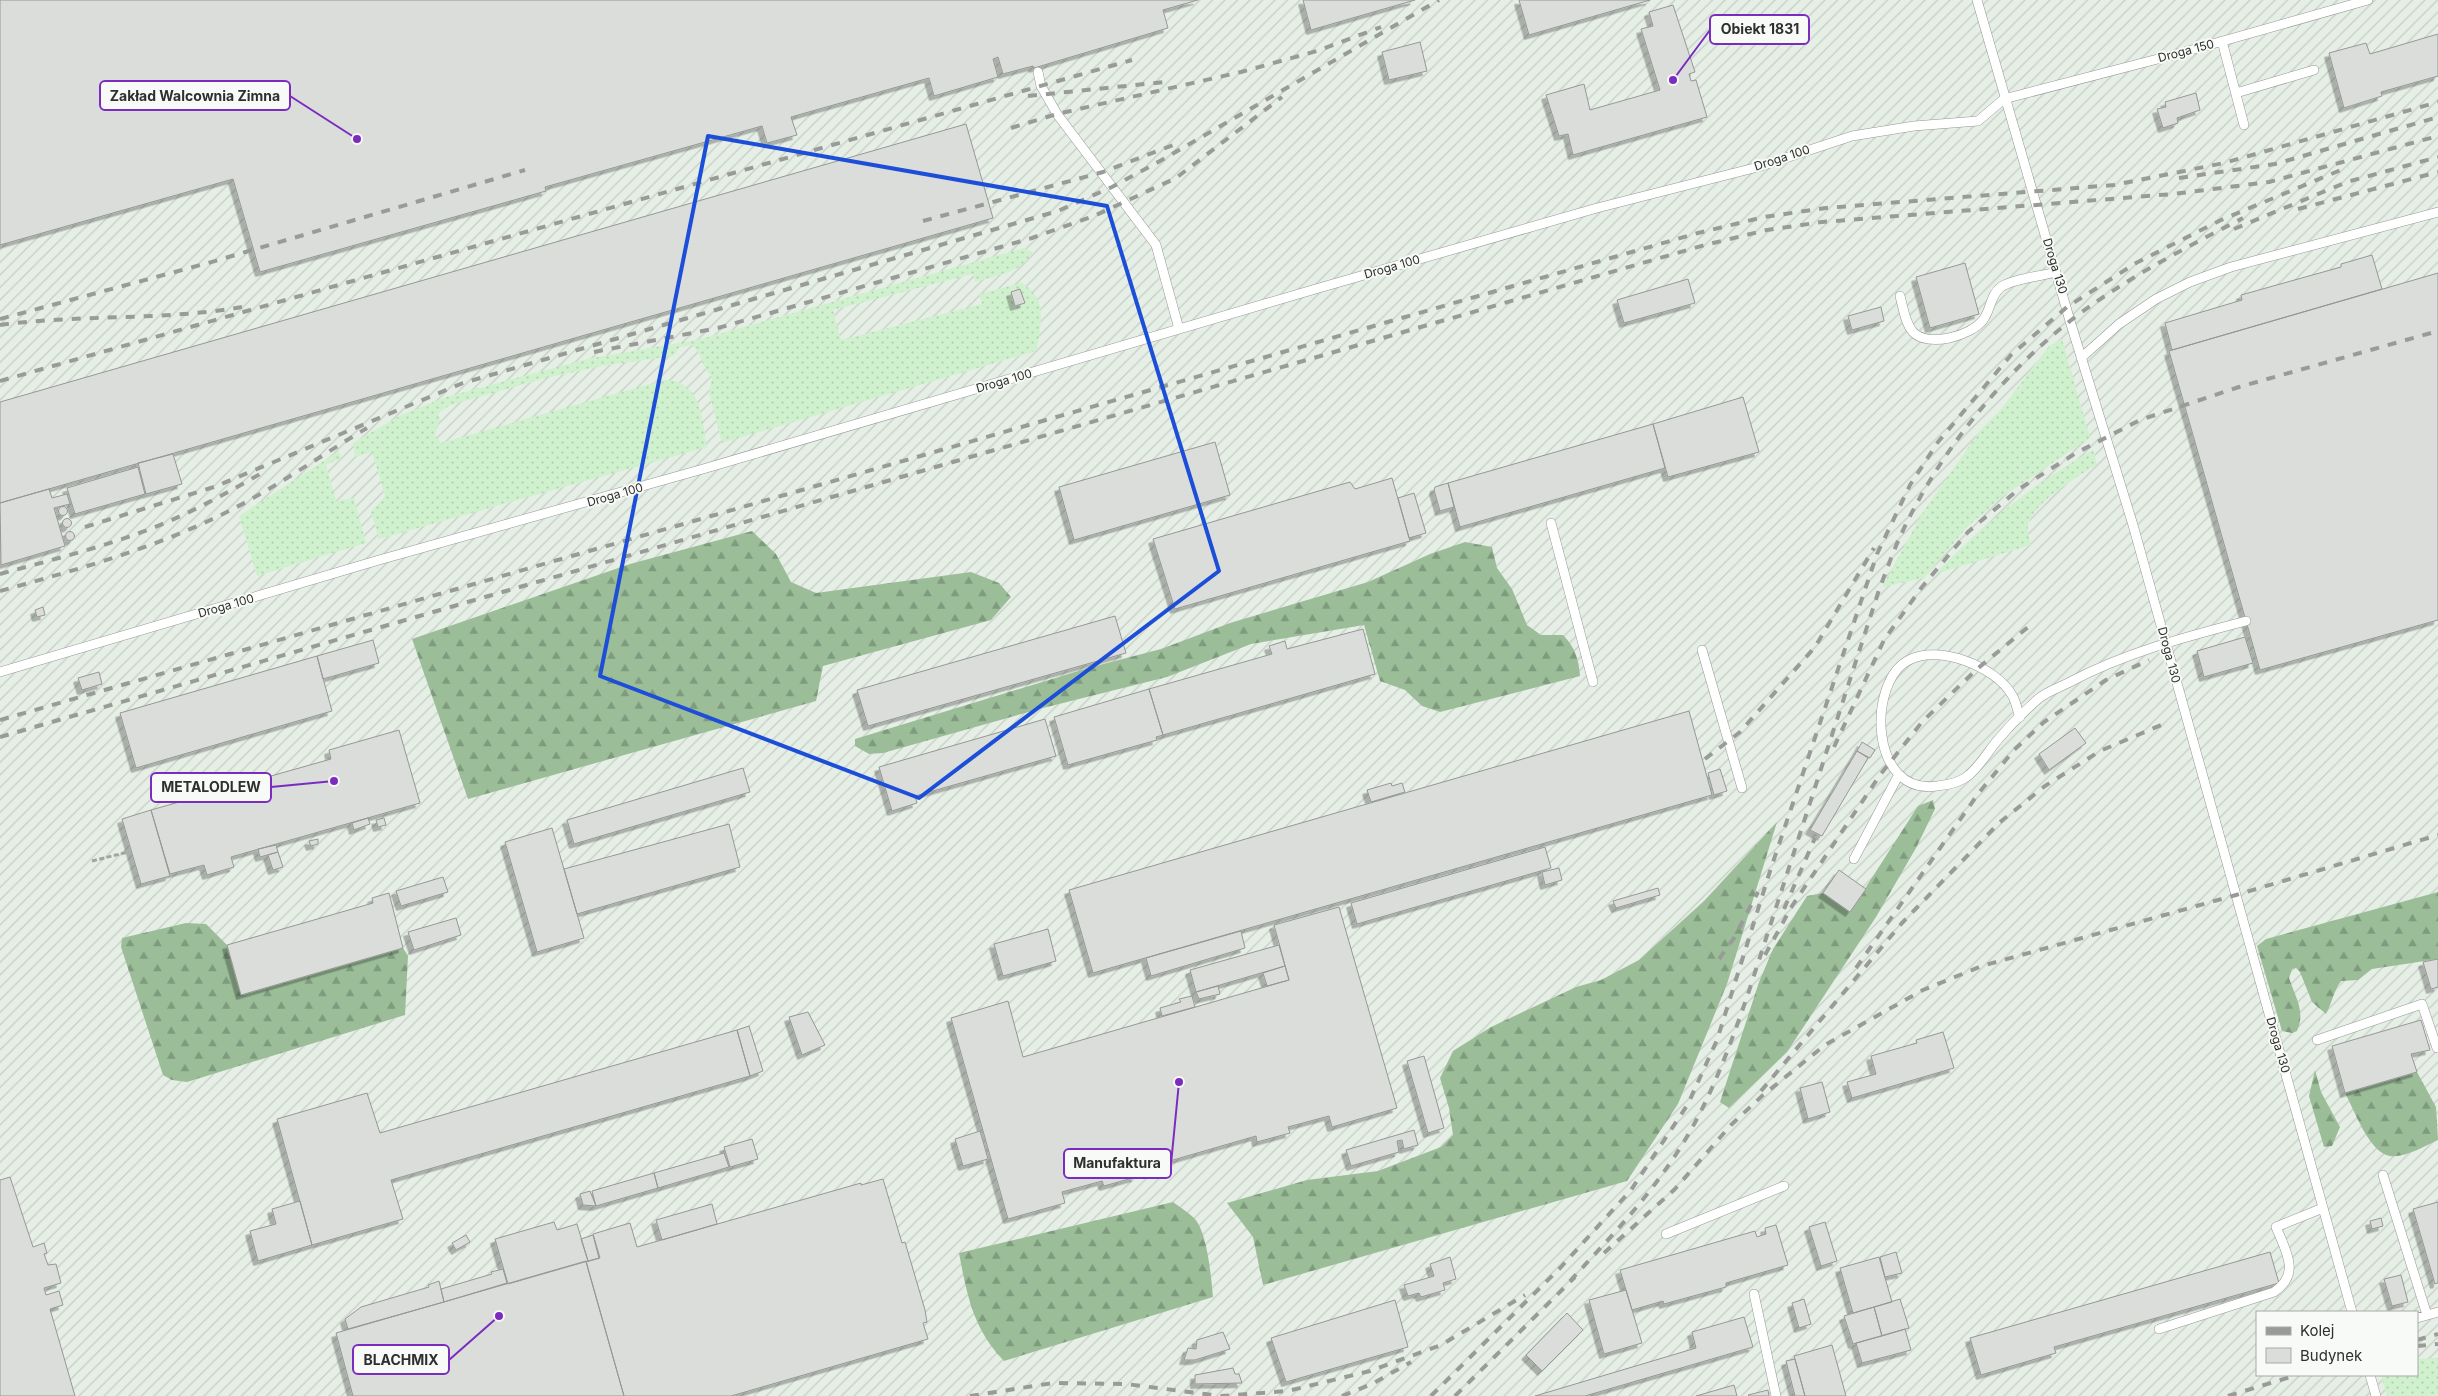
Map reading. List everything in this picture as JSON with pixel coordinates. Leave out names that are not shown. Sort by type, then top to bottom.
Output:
[{"type":"lane","name":"Droga 130","points":[[1977,0],[2004,99],[2133,525],[2352,1311]]},
{"type":"lane","name":"Droga 150","points":[[2004,99],[2368,0]]},
{"type":"lane","points":[[2222,41],[2244,125]]},
{"type":"lane","points":[[2236,93],[2314,70]]},
{"type":"lane","points":[[1038,72],[1041,86],[1057,114],[1156,245],[1179,329]]},
{"type":"lane","name":"Droga 100","points":[[0,672],[379,560],[703,469],[1597,208],[1758,167],[1852,136],[1914,126],[1978,121],[2004,99]]},
{"type":"lane","points":[[2081,358],[2119,324],[2156,299],[2190,282],[2231,267],[2438,212]]},
{"type":"lane","points":[[1900,296],[1908,325],[1913,333],[1920,338],[1939,339],[1972,330],[1982,321],[1990,308],[1993,294],[2002,286],[2056,272]]},
{"type":"lane","points":[[1551,523],[1593,682]]},
{"type":"lane","points":[[2020,717],[2012,696],[1999,680],[1981,666],[1956,658],[1931,655],[1908,660],[1892,676],[1884,698],[1881,721],[1882,740],[1888,760],[1898,776],[1914,785],[1936,787],[1955,783],[1969,775],[2003,733],[2020,717],[2040,697],[2098,667],[2166,642],[2246,621]]},
{"type":"lane","points":[[1702,650],[1742,788]]},
{"type":"lane","points":[[1854,859],[1898,776]]},
{"type":"lane","points":[[2317,1040],[2422,1004],[2437,1048]]},
{"type":"lane","points":[[2383,1175],[2427,1315]]},
{"type":"lane","points":[[1666,1234],[1784,1186]]},
{"type":"lane","points":[[2159,1328],[2274,1292],[2283,1286],[2289,1278],[2289,1262],[2276,1227],[2324,1208]]},
{"type":"lane","points":[[1754,1294],[1776,1396]]},
{"type":"lane","points":[[2418,1318],[2438,1312]]},
{"type":"lane","points":[[2370,1376],[2376,1396]]},
{"type":"path","points":[[92,860],[128,852]]},
{"type":"highlighted area","points":[[708,136],[1107,206],[1219,571],[919,798],[600,676]]},
{"type":"shaded area","points":[[0,0],[2438,0],[2438,1396],[0,1396]]},
{"type":"green space","points":[[1024,248],[1031,251],[1032,254],[1021,266],[1007,273],[975,282],[973,274],[833,310],[841,340],[982,304],[979,294],[1021,283],[1036,296],[1041,312],[1036,351],[722,443],[709,392],[712,377],[692,345],[680,347],[673,356],[602,366],[546,378],[451,405],[438,413],[440,419],[435,434],[441,443],[664,380],[677,382],[693,394],[698,403],[707,447],[379,539],[371,512],[385,496],[372,452],[355,457],[353,443],[401,415],[446,397],[587,359],[701,339]]},
{"type":"green space","points":[[2062,339],[2090,438],[2005,495],[1967,527],[1924,578],[1882,587],[1923,512],[1979,432],[2002,408],[2049,346]]},
{"type":"green space","points":[[2093,450],[2097,464],[2057,491],[2031,517],[2028,533],[2031,545],[1935,574],[1973,537],[2010,506]]},
{"type":"green space","points":[[339,451],[341,458],[326,465],[336,501],[354,498],[366,543],[257,576],[239,516]]},
{"type":"green space","points":[[752,531],[776,554],[791,582],[816,593],[971,572],[999,583],[1011,597],[991,620],[823,666],[816,701],[468,799],[412,639],[630,564]]},
{"type":"green space","points":[[1465,542],[1492,547],[1497,568],[1512,589],[1527,625],[1541,635],[1563,635],[1571,644],[1576,654],[1580,676],[1440,712],[1422,706],[1405,690],[1380,681],[1364,625],[1251,644],[1167,677],[1043,708],[883,753],[869,754],[855,746],[855,739],[1088,668],[1161,649],[1230,623],[1368,582],[1430,554]]},
{"type":"green space","points":[[1933,800],[1935,809],[1916,848],[1876,917],[1787,1052],[1729,1108],[1720,1102],[1759,982],[1773,949],[1807,896],[1823,893],[1850,912],[1918,806]]},
{"type":"green space","points":[[1777,822],[1727,984],[1678,1104],[1627,1181],[1263,1285],[1253,1237],[1227,1203],[1307,1180],[1378,1171],[1441,1147],[1453,1135],[1449,1108],[1440,1078],[1453,1051],[1491,1027],[1576,987],[1601,980],[1639,960],[1704,901]]},
{"type":"green space","points":[[2438,892],[2438,959],[2372,969],[2358,980],[2341,981],[2326,1014],[2312,1002],[2300,972],[2296,968],[2292,969],[2289,978],[2299,1004],[2299,1024],[2297,1031],[2292,1033],[2282,1031],[2257,946],[2266,939]]},
{"type":"green space","points":[[186,923],[206,924],[227,945],[241,995],[403,948],[408,956],[405,1015],[187,1082],[172,1080],[163,1075],[121,947],[122,938]]},
{"type":"green space","points":[[2315,1070],[2321,1092],[2340,1127],[2332,1146],[2324,1147],[2309,1096]]},
{"type":"green space","points":[[2417,1072],[2436,1107],[2438,1140],[2402,1155],[2390,1156],[2382,1153],[2369,1139],[2345,1093]]},
{"type":"green space","points":[[1173,1202],[1195,1219],[1203,1235],[1208,1256],[1213,1297],[1004,1361],[993,1349],[978,1324],[973,1311],[959,1253]]},
{"type":"green space","points":[[2438,1358],[2438,1396],[2387,1396],[2381,1376],[2418,1376],[2418,1359]]},
{"type":"building","points":[[0,0],[1198,0],[1163,10],[1168,28],[1034,68],[1033,66],[1003,74],[998,57],[993,59],[998,77],[934,96],[929,78],[791,117],[797,135],[767,143],[762,126],[545,187],[546,191],[260,272],[233,179],[0,245]]},
{"type":"building","points":[[1303,0],[1415,0],[1311,30]]},
{"type":"building","points":[[1519,0],[1650,0],[1529,35]]},
{"type":"building","points":[[1673,5],[1695,72],[1689,74],[1691,81],[1696,80],[1707,117],[1573,155],[1568,134],[1559,136],[1546,95],[1584,84],[1590,110],[1660,90],[1641,29],[1653,26],[1649,12]]},
{"type":"building","points":[[2438,34],[2438,76],[2381,92],[2382,96],[2344,108],[2329,53],[2366,43],[2370,54]]},
{"type":"building","points":[[1420,42],[1427,71],[1389,80],[1382,52]]},
{"type":"building","points":[[2196,93],[2200,110],[2177,118],[2178,123],[2163,128],[2157,109],[2166,107],[2165,102]]},
{"type":"building","points":[[966,124],[993,218],[0,503],[0,402]]},
{"type":"building","points":[[2372,255],[2382,289],[2172,350],[2165,323],[2242,300],[2241,295],[2341,267],[2341,264]]},
{"type":"building","points":[[1965,263],[1979,314],[1930,328],[1916,277]]},
{"type":"building","points":[[2438,273],[2438,620],[2260,670],[2169,351]]},
{"type":"building","points":[[1688,279],[1695,303],[1624,323],[1617,300]]},
{"type":"building","points":[[1020,289],[1025,303],[1015,306],[1011,292]]},
{"type":"building","points":[[1881,307],[1884,321],[1852,330],[1848,316]]},
{"type":"building","points":[[1743,397],[1759,452],[1668,477],[1653,424]]},
{"type":"building","points":[[1653,424],[1665,468],[1460,527],[1448,483]]},
{"type":"building","points":[[1215,442],[1230,495],[1074,540],[1059,487]]},
{"type":"building","points":[[173,454],[182,484],[146,494],[138,463]]},
{"type":"building","points":[[138,467],[145,494],[75,514],[67,488]]},
{"type":"building","points":[[1392,478],[1410,541],[1175,609],[1153,539],[1350,482],[1355,489]]},
{"type":"building","points":[[1448,483],[1454,507],[1440,511],[1434,490],[1435,487]]},
{"type":"building","points":[[49,489],[52,498],[67,494],[70,504],[54,508],[65,546],[1,565],[0,503]]},
{"type":"building","points":[[1414,493],[1426,533],[1409,538],[1398,498]]},
{"type":"building","points":[[63,507],[67,511],[63,515],[59,511]]},
{"type":"building","points":[[67,519],[71,523],[67,527],[63,523]]},
{"type":"building","points":[[70,531],[75,536],[70,541],[65,536]]},
{"type":"building","points":[[43,607],[45,615],[37,617],[35,610]]},
{"type":"building","points":[[1115,616],[1126,653],[868,726],[857,690]]},
{"type":"building","points":[[1363,629],[1375,674],[1163,735],[1149,689],[1272,654],[1269,646],[1285,641],[1287,649]]},
{"type":"building","points":[[2245,637],[2253,663],[2204,677],[2197,651]]},
{"type":"building","points":[[373,640],[379,663],[323,679],[317,656]]},
{"type":"building","points":[[317,656],[332,711],[136,768],[120,713]]},
{"type":"building","points":[[99,672],[102,684],[82,690],[78,678]]},
{"type":"building","points":[[1149,689],[1163,735],[1156,737],[1157,740],[1068,765],[1054,717]]},
{"type":"building","points":[[1689,711],[1712,795],[1093,973],[1069,890]]},
{"type":"building","points":[[1045,719],[1056,756],[915,796],[917,803],[892,811],[879,767]]},
{"type":"building","points":[[2075,728],[2086,743],[2049,770],[2039,754]]},
{"type":"building","points":[[399,730],[420,803],[231,857],[234,867],[207,875],[204,865],[170,874],[151,810],[331,759],[329,750]]},
{"type":"building","points":[[1862,742],[1875,750],[1870,758],[1857,751]]},
{"type":"building","points":[[1857,751],[1868,758],[1822,836],[1810,830]]},
{"type":"building","points":[[743,768],[750,792],[574,844],[567,820]]},
{"type":"building","points":[[1720,769],[1727,791],[1714,795],[1708,773]]},
{"type":"building","points":[[1391,783],[1392,786],[1402,783],[1405,792],[1371,802],[1367,790]]},
{"type":"building","points":[[151,810],[170,876],[141,884],[122,819]]},
{"type":"building","points":[[368,818],[370,824],[354,830],[352,823]]},
{"type":"building","points":[[384,818],[386,825],[378,827],[376,820]]},
{"type":"building","points":[[729,824],[740,867],[577,914],[564,869]]},
{"type":"building","points":[[552,828],[584,938],[537,952],[505,842]]},
{"type":"building","points":[[318,839],[318,844],[311,846],[309,841]]},
{"type":"building","points":[[276,845],[278,852],[260,857],[258,849]]},
{"type":"building","points":[[1545,847],[1551,868],[1357,924],[1351,903]]},
{"type":"building","points":[[278,852],[283,867],[273,870],[268,855]]},
{"type":"building","points":[[1559,868],[1562,880],[1545,885],[1542,872]]},
{"type":"building","points":[[1839,870],[1866,889],[1850,912],[1823,893]]},
{"type":"building","points":[[443,877],[448,892],[401,906],[396,891]]},
{"type":"building","points":[[1658,888],[1660,895],[1616,908],[1613,901]]},
{"type":"building","points":[[389,893],[403,948],[241,995],[227,945],[373,903],[372,898]]},
{"type":"building","points":[[1339,907],[1397,1108],[1332,1127],[1329,1116],[1288,1127],[1290,1133],[1257,1142],[1256,1136],[1135,1171],[1136,1177],[1104,1186],[1102,1181],[1062,1192],[1065,1203],[1008,1219],[951,1018],[1008,1001],[1023,1057],[1289,980],[1274,925]]},
{"type":"building","points":[[456,918],[461,935],[414,950],[408,932]]},
{"type":"building","points":[[1048,929],[1056,961],[1003,976],[994,944]]},
{"type":"building","points":[[1241,931],[1245,948],[1151,976],[1146,958]]},
{"type":"building","points":[[1279,945],[1285,966],[1196,992],[1190,970]]},
{"type":"building","points":[[2438,959],[2438,987],[2431,989],[2423,962]]},
{"type":"building","points":[[1285,966],[1289,980],[1267,986],[1263,973]]},
{"type":"building","points":[[1218,986],[1220,994],[1199,999],[1196,992]]},
{"type":"building","points":[[1192,996],[1195,1007],[1162,1016],[1160,1008],[1181,1002],[1179,999]]},
{"type":"building","points":[[808,1012],[825,1045],[802,1055],[789,1017]]},
{"type":"building","points":[[2421,1020],[2430,1050],[2411,1054],[2417,1072],[2345,1093],[2332,1046]]},
{"type":"building","points":[[749,1026],[763,1071],[750,1076],[737,1030]]},
{"type":"building","points":[[737,1030],[750,1076],[391,1180],[403,1219],[312,1245],[277,1119],[367,1093],[380,1133]]},
{"type":"building","points":[[1943,1032],[1954,1068],[1852,1098],[1847,1082],[1876,1074],[1871,1056],[1917,1043],[1916,1040]]},
{"type":"building","points":[[1424,1056],[1444,1128],[1428,1133],[1407,1061]]},
{"type":"building","points":[[1822,1082],[1830,1112],[1808,1119],[1800,1088]]},
{"type":"building","points":[[1414,1130],[1418,1145],[1404,1149],[1402,1140],[1397,1141],[1399,1152],[1351,1166],[1346,1150]]},
{"type":"building","points":[[980,1131],[988,1159],[963,1166],[955,1139]]},
{"type":"building","points":[[752,1139],[758,1159],[730,1167],[724,1147]]},
{"type":"building","points":[[724,1153],[729,1167],[658,1188],[654,1173]]},
{"type":"building","points":[[654,1173],[658,1188],[596,1206],[592,1191]]},
{"type":"building","points":[[10,1177],[33,1247],[44,1243],[47,1253],[44,1254],[48,1265],[56,1264],[61,1283],[44,1288],[46,1295],[59,1291],[63,1305],[50,1309],[75,1396],[0,1396],[0,1180]]},
{"type":"building","points":[[883,1179],[902,1243],[905,1242],[925,1310],[927,1322],[923,1323],[928,1339],[731,1396],[624,1396],[586,1262],[600,1258],[593,1234],[630,1223],[637,1247],[861,1183],[861,1185]]},
{"type":"building","points":[[590,1191],[596,1206],[583,1205],[580,1194]]},
{"type":"building","points":[[300,1201],[312,1245],[258,1261],[250,1231],[276,1224],[272,1209]]},
{"type":"building","points":[[2438,1202],[2438,1283],[2435,1284],[2413,1209]]},
{"type":"building","points":[[712,1204],[717,1224],[662,1240],[656,1220]]},
{"type":"building","points":[[2381,1218],[2383,1226],[2372,1229],[2370,1221]]},
{"type":"building","points":[[554,1222],[557,1230],[577,1224],[588,1261],[508,1284],[495,1239]]},
{"type":"building","points":[[1825,1222],[1837,1261],[1821,1266],[1809,1227]]},
{"type":"building","points":[[1776,1225],[1788,1265],[1726,1283],[1726,1287],[1664,1304],[1663,1301],[1632,1310],[1620,1270],[1755,1231],[1757,1237],[1766,1234],[1765,1228]]},
{"type":"building","points":[[466,1235],[470,1242],[456,1250],[452,1243]]},
{"type":"building","points":[[593,1235],[599,1258],[588,1261],[581,1239]]},
{"type":"building","points":[[1896,1252],[1902,1273],[1885,1277],[1880,1257]]},
{"type":"building","points":[[2270,1252],[2279,1283],[2054,1347],[2056,1353],[1981,1375],[1970,1338]]},
{"type":"building","points":[[1450,1257],[1456,1279],[1443,1283],[1445,1290],[1421,1297],[1419,1293],[1408,1296],[1404,1285],[1434,1276],[1430,1264]]},
{"type":"building","points":[[1879,1257],[1892,1302],[1853,1313],[1840,1268]]},
{"type":"building","points":[[586,1261],[624,1396],[353,1396],[336,1333]]},
{"type":"building","points":[[503,1269],[507,1283],[444,1302],[441,1289]]},
{"type":"building","points":[[2401,1275],[2408,1302],[2392,1306],[2384,1279]]},
{"type":"building","points":[[439,1281],[444,1302],[348,1329],[345,1319],[361,1307],[429,1287],[428,1285]]},
{"type":"building","points":[[1626,1290],[1642,1343],[1604,1354],[1589,1300]]},
{"type":"building","points":[[1804,1299],[1811,1324],[1799,1328],[1792,1303]]},
{"type":"building","points":[[1900,1299],[1909,1328],[1882,1336],[1874,1307]]},
{"type":"building","points":[[1395,1300],[1408,1347],[1286,1382],[1271,1338]]},
{"type":"building","points":[[1874,1307],[1882,1336],[1853,1344],[1844,1316]]},
{"type":"building","points":[[1567,1313],[1583,1330],[1542,1371],[1526,1355]]},
{"type":"building","points":[[1744,1317],[1753,1347],[1585,1396],[1535,1396],[1696,1348],[1692,1332]]},
{"type":"building","points":[[1905,1329],[1911,1350],[1862,1363],[1856,1343]]},
{"type":"building","points":[[1223,1332],[1230,1349],[1195,1360],[1184,1360],[1188,1348],[1196,1349],[1197,1340]]},
{"type":"building","points":[[1832,1345],[1846,1396],[1805,1396],[1794,1356]]},
{"type":"building","points":[[1795,1359],[1805,1396],[1795,1396],[1786,1361]]},
{"type":"building","points":[[1233,1368],[1235,1374],[1239,1374],[1242,1383],[1195,1384],[1195,1375]]},
{"type":"building","points":[[1734,1385],[1737,1396],[1696,1396]]},
{"type":"building","points":[[1768,1390],[1769,1396],[1748,1395]]},
{"type":"railway","points":[[85,527],[214,487],[463,383],[1058,211],[1112,187],[1160,161],[1439,0]]},
{"type":"railway","points":[[1011,128],[1057,114],[1241,72],[1317,51],[1381,27]]},
{"type":"railway","points":[[0,381],[1132,60]]},
{"type":"railway","points":[[1028,96],[1165,82]]},
{"type":"railway","points":[[594,352],[718,328],[1032,238],[1094,216],[1176,178],[1282,97]]},
{"type":"railway","points":[[0,720],[1698,233],[1764,217],[1826,208],[2114,185],[2224,163],[2438,102]]},
{"type":"railway","points":[[2179,178],[2275,164],[2438,117]]},
{"type":"railway","points":[[0,737],[1705,245],[1767,230],[1822,222],[2173,194],[2269,182],[2438,136]]},
{"type":"railway","points":[[923,221],[1103,172],[1181,142]]},
{"type":"railway","points":[[2234,229],[2347,182],[2438,157]]},
{"type":"railway","points":[[1431,1396],[1561,1267],[1631,1190],[1688,1104],[1717,1040],[1771,868],[1877,554],[1910,485],[1938,442],[2011,355],[2067,307],[2136,263],[2221,220],[2348,167]]},
{"type":"railway","points":[[0,319],[208,263],[525,170]]},
{"type":"railway","points":[[2298,209],[2438,172]]},
{"type":"railway","points":[[1570,1281],[1622,1224],[1659,1179],[1695,1123],[1715,1081],[1748,994],[1879,590],[1900,537],[1932,477],[1951,448],[1995,392],[2019,366],[2070,321],[2132,279],[2176,253],[2243,218]]},
{"type":"railway","points":[[0,325],[182,314],[242,307]]},
{"type":"railway","points":[[1834,747],[1884,640],[1922,587],[1968,532],[2019,489],[2076,453],[2140,420],[2239,387],[2438,331]]},
{"type":"railway","points":[[0,591],[113,558],[169,538],[223,514],[260,494],[367,428]]},
{"type":"railway","points":[[0,574],[83,551],[145,531],[204,505],[267,470]]},
{"type":"railway","points":[[1705,759],[1740,732],[1815,647],[1874,548]]},
{"type":"railway","points":[[1765,955],[1792,906],[1880,775],[1922,722],[1977,669],[2033,623]]},
{"type":"railway","points":[[1856,968],[1978,794],[2014,750],[2044,722],[2106,680],[2149,660]]},
{"type":"railway","points":[[1761,1091],[1902,923],[1999,823],[2045,786],[2100,751],[2166,723]]},
{"type":"railway","points":[[1604,1253],[1675,1189],[1731,1125],[1762,1096],[1825,1045],[1923,990],[1982,966],[2236,895],[2438,835]]},
{"type":"railway","points":[[1784,909],[1815,838]]},
{"type":"railway","points":[[1719,959],[1734,938],[1758,892]]},
{"type":"railway","points":[[1455,1396],[1575,1277]]},
{"type":"railway","points":[[970,1396],[1053,1383],[1126,1384],[1221,1396],[1288,1391],[1370,1371],[1441,1345],[1525,1295]]},
{"type":"railway","points":[[2418,1340],[2438,1334]]},
{"type":"railway","points":[[2418,1346],[2438,1344]]},
{"type":"railway","points":[[1342,1396],[1372,1384],[1411,1362]]},
{"type":"railway","points":[[2228,1396],[2294,1376]]},
{"type":"place","name":"Obiekt 1831","points":[[1673,80]]},
{"type":"place","name":"Zakład Walcownia Zimna","points":[[357,139]]},
{"type":"place","name":"METALODLEW","points":[[334,781]]},
{"type":"place","name":"Manufaktura","points":[[1179,1082]]},
{"type":"place","name":"BLACHMIX","points":[[499,1316]]}]
